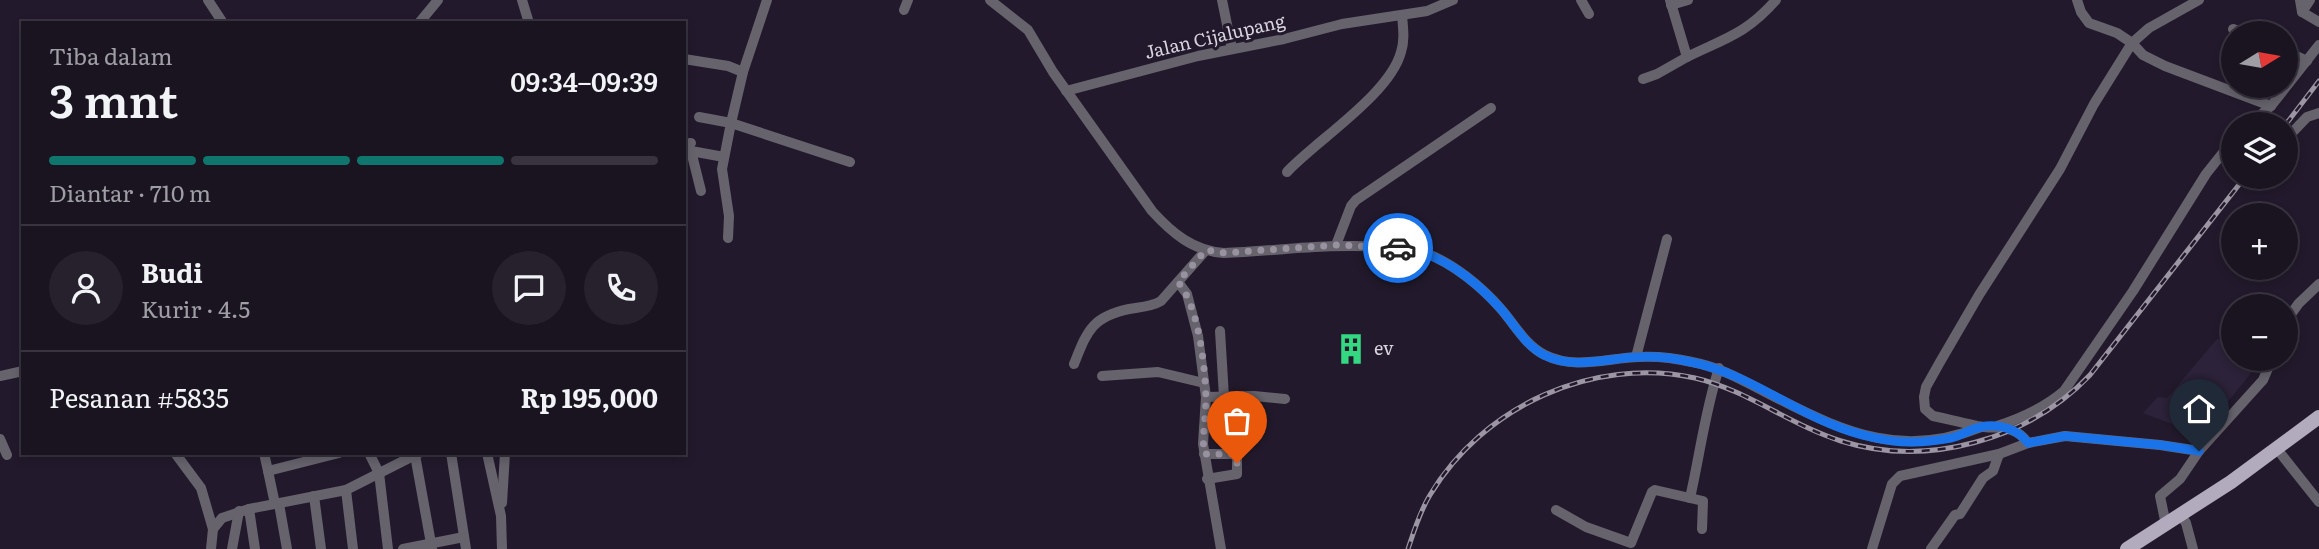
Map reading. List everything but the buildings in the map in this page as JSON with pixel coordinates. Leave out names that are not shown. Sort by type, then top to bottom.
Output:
[{"type":"main road","points":[[2127,549],[2277,449],[2319,417]]},
{"type":"street","points":[[208,0],[222,21]]},
{"type":"street","points":[[421,21],[438,0]]},
{"type":"street","points":[[522,0],[528,21]]},
{"type":"street","points":[[728,237],[729,206],[722,169],[743,72],[767,0]]},
{"type":"street","points":[[990,0],[1028,30],[1066,91],[1152,211],[1178,237],[1206,250],[1237,253],[1336,245],[1405,248],[1434,257],[1452,267],[1486,294],[1527,342],[1544,355],[1572,363],[1636,357],[1694,356],[1830,424],[1857,433],[1912,443],[1952,438],[1981,427]]},
{"type":"street","points":[[1222,0],[1232,49]]},
{"type":"street","name":"Jalan Cijalupang","points":[[1066,91],[1342,24],[1427,11],[1453,0]]},
{"type":"street","points":[[1581,0],[1589,14]]},
{"type":"street","points":[[1687,57],[1670,2],[1688,0]]},
{"type":"street","points":[[1643,79],[1749,27],[1776,0]]},
{"type":"street","points":[[2077,0],[2089,23],[2116,33],[2132,43],[2143,55],[2271,106]]},
{"type":"street","points":[[2028,443],[2022,434],[2012,430],[1981,427],[1927,412],[1924,405],[1926,387],[1958,328],[2060,169],[2094,104],[2132,43],[2149,28],[2199,0]]},
{"type":"street","points":[[2300,0],[2302,12]]},
{"type":"street","points":[[2302,12],[2310,0]]},
{"type":"street","points":[[2302,12],[2319,22]]},
{"type":"street","points":[[1287,172],[1337,129],[1385,81],[1399,61],[1402,51],[1402,15]]},
{"type":"street","points":[[2264,112],[2319,45]]},
{"type":"street","points":[[2298,57],[2307,61]]},
{"type":"street","points":[[686,59],[728,66],[743,72]]},
{"type":"street","points":[[1336,245],[1351,206],[1356,200],[1490,108]]},
{"type":"street","points":[[2298,126],[2307,117],[2319,113]]},
{"type":"street","points":[[699,117],[732,123],[850,162]]},
{"type":"street","points":[[701,191],[691,151],[724,157]]},
{"type":"street","points":[[1996,427],[2049,404],[2064,391],[2133,291],[2206,174],[2221,156]]},
{"type":"street","points":[[1636,357],[1667,239]]},
{"type":"street","points":[[1074,364],[1087,333],[1095,323],[1117,312],[1157,304],[1206,250]]},
{"type":"street","points":[[1178,282],[1187,294],[1198,336],[1206,397],[1204,454],[1220,549]]},
{"type":"street","points":[[2298,304],[2319,284]]},
{"type":"street","points":[[1220,331],[1224,397]]},
{"type":"street","points":[[1690,498],[1707,404],[1718,368]]},
{"type":"street","points":[[0,376],[21,371]]},
{"type":"street","points":[[2166,525],[2160,496],[2180,479],[2199,451],[2263,380],[2267,371]]},
{"type":"street","points":[[1102,376],[1158,372],[1204,383]]},
{"type":"street","points":[[1206,397],[1254,396],[1285,399]]},
{"type":"street","points":[[1872,549],[1892,484],[1908,472],[1999,454],[2028,443],[2065,436],[2199,451]]},
{"type":"street","points":[[0,439],[7,454]]},
{"type":"street","points":[[2277,449],[2319,502]]},
{"type":"street","points":[[1204,454],[1237,456],[1237,474],[1207,478]]},
{"type":"street","points":[[1931,549],[1955,515],[1960,514],[1983,478],[1993,471],[1999,454]]},
{"type":"street","points":[[176,455],[205,497],[213,528],[211,549]]},
{"type":"street","points":[[264,455],[287,549]]},
{"type":"street","points":[[268,471],[331,455]]},
{"type":"street","points":[[370,455],[379,474],[388,549]]},
{"type":"street","points":[[213,528],[222,517],[244,510],[346,490],[415,455]]},
{"type":"street","points":[[417,455],[431,546]]},
{"type":"street","points":[[451,455],[466,549]]},
{"type":"street","points":[[487,455],[501,516]]},
{"type":"street","points":[[502,549],[505,455]]},
{"type":"street","points":[[346,490],[353,549]]},
{"type":"street","points":[[1556,510],[1586,527],[1630,543],[1653,491],[1704,502],[1702,529]]},
{"type":"street","points":[[314,496],[321,549]]},
{"type":"street","points":[[232,549],[244,510]]},
{"type":"street","points":[[244,510],[255,549]]},
{"type":"street","points":[[2181,515],[2193,549]]},
{"type":"street","points":[[403,549],[431,546],[464,537]]},
{"type":"shaded area","points":[[2217,339],[2221,340],[2221,371],[2252,371],[2227,403],[2206,437],[2143,413],[2158,397],[2167,398]]},
{"type":"railway","points":[[2295,112],[2319,81]]},
{"type":"railway","points":[[1408,549],[1430,495],[1452,464],[1479,436],[1510,413],[1544,395],[1580,382],[1618,374],[1657,373],[1714,383],[1822,434],[1874,449],[1941,449],[2007,432],[2037,417],[2065,398],[2090,375],[2236,189]]},
{"type":"way so far","points":[[1237,463],[1235,454],[1204,454],[1206,397],[1203,366],[1187,294],[1178,282],[1206,250],[1224,253],[1336,245],[1398,248]]},
{"type":"place","name":"ev","points":[[1351,349]]},
{"type":"route","points":[[1398,248],[1426,253],[1452,267],[1486,294],[1527,342],[1544,355],[1564,361],[1582,363],[1654,357],[1718,368],[1830,424],[1857,433],[1912,443],[1952,438],[1981,427],[1996,427],[2022,434],[2028,443],[2065,436],[2199,451]]}]
